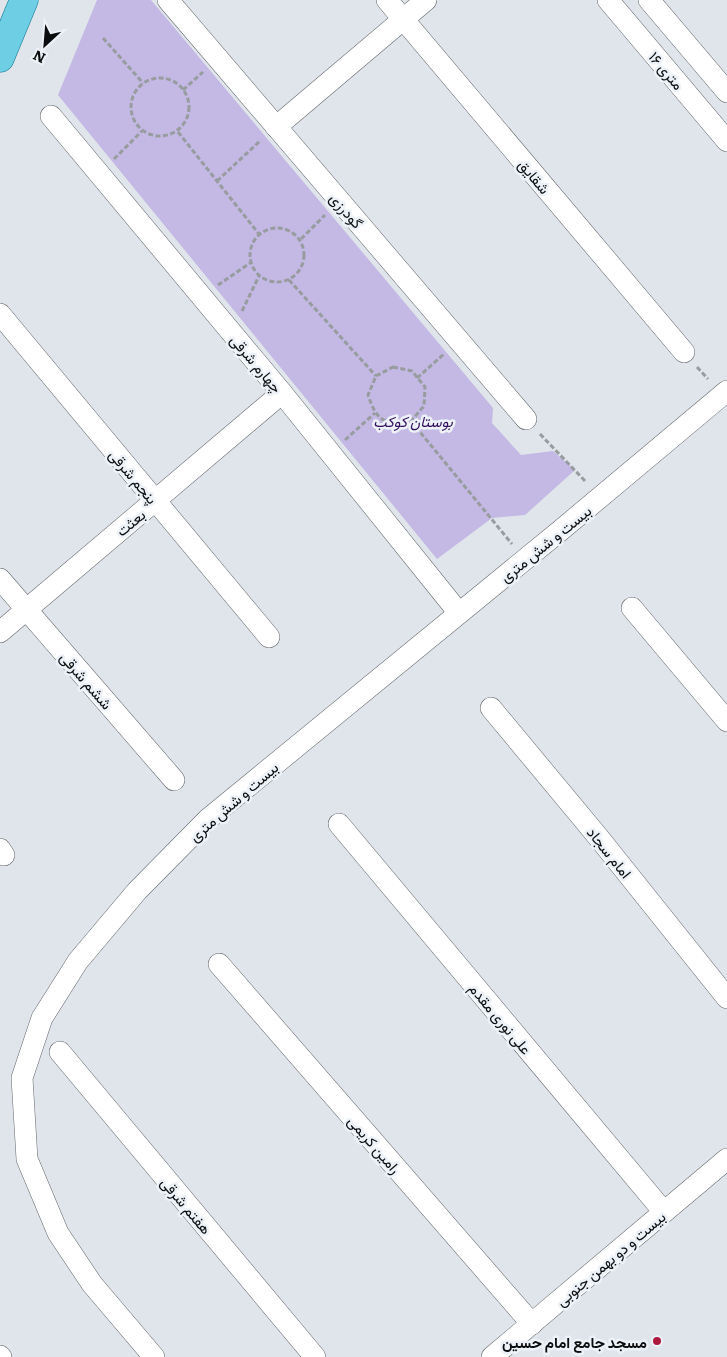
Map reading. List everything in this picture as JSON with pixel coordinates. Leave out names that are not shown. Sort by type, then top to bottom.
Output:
[{"type":"main road","points":[[0,58],[24,0]]},
{"type":"street","name":"گودرزی","points":[[168,0],[526,419]]},
{"type":"street","name":"شقایق","points":[[386,0],[684,352]]},
{"type":"street","points":[[276,127],[426,0]]},
{"type":"street","name":"۱۶ متری","points":[[608,0],[727,141]]},
{"type":"street","name":"۱۶ متری","points":[[648,0],[727,92]]},
{"type":"street","name":"چهارم شرقی","points":[[51,116],[232,332],[459,613]]},
{"type":"street","name":"پنجم شرقی","points":[[0,314],[269,637]]},
{"type":"street","name":"بعثت","points":[[0,632],[282,393]]},
{"type":"street","name":"بیست و شش متری","points":[[154,1357],[92,1284],[58,1233],[27,1159],[22,1078],[42,1018],[78,961],[137,891],[208,819],[525,560],[724,393]]},
{"type":"street","name":"ششم شرقی","points":[[0,579],[174,780]]},
{"type":"street","points":[[632,608],[727,721]]},
{"type":"street","name":"امام سجاد","points":[[491,708],[599,838],[727,998]]},
{"type":"street","name":"علی نوری مقدم","points":[[339,824],[664,1212]]},
{"type":"street","name":"رامین کریمی","points":[[219,964],[532,1324]]},
{"type":"street","name":"هفتم شرقی","points":[[60,1052],[315,1357]]},
{"type":"street","name":"بیست و دو بهمن جنوبی","points":[[492,1357],[727,1159]]},
{"type":"path","points":[[103,38],[143,83]]},
{"type":"path","points":[[161,77],[178,83],[189,98],[189,117],[178,132],[160,138],[142,131],[131,116],[132,97],[143,83],[161,77]]},
{"type":"path","points":[[217,181],[276,127]]},
{"type":"path","points":[[99,174],[142,131]]},
{"type":"path","points":[[178,132],[258,234]]},
{"type":"path","points":[[301,239],[340,201]]},
{"type":"path","points":[[273,227],[288,229],[301,239],[306,254],[301,270],[289,280],[273,282],[259,276],[250,263],[250,247],[258,234],[273,227]]},
{"type":"path","points":[[202,296],[250,263]]},
{"type":"path","points":[[232,332],[259,276]]},
{"type":"path","points":[[289,280],[376,376]]},
{"type":"path","points":[[417,378],[459,340]]},
{"type":"path","points":[[684,352],[724,393]]},
{"type":"path","points":[[393,367],[412,371],[425,387],[424,406],[411,422],[391,424],[375,414],[368,395],[376,376],[393,367]]},
{"type":"path","points":[[331,453],[375,414]]},
{"type":"path","points":[[526,419],[600,498]]},
{"type":"path","points":[[411,422],[525,560]]},
{"type":"green space","name":"بوستان کوکب","points":[[97,0],[151,0],[493,408],[492,423],[521,455],[553,451],[575,470],[525,515],[492,518],[437,559],[58,95]]},
{"type":"place","name":"مسجد جامع امام حسین","points":[[657,1341]]}]
